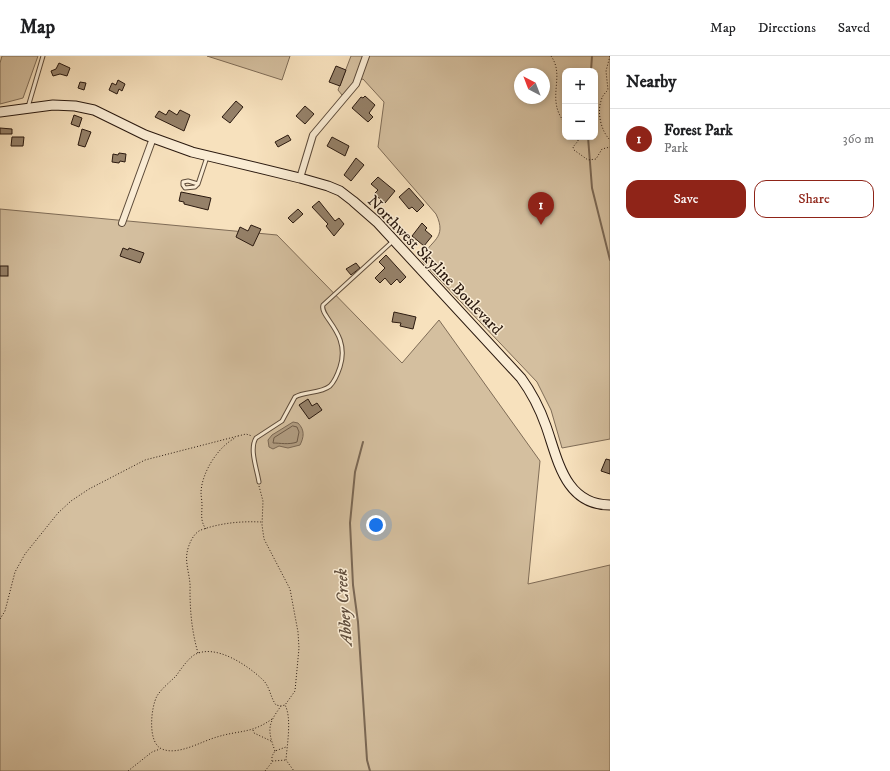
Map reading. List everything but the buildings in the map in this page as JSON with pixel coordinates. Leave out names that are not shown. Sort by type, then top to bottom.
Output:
[{"type":"main road","name":"Northwest Skyline Boulevard","points":[[0,112],[53,104],[85,108],[116,119],[153,138],[207,157],[300,178],[340,191],[365,210],[394,239],[521,378],[539,407],[557,460],[569,485],[590,502],[610,505]]},
{"type":"street","points":[[300,178],[313,135],[356,84],[366,56]]},
{"type":"street","points":[[122,223],[153,138]]},
{"type":"lane","points":[[28,107],[43,56]]},
{"type":"lane","points":[[198,184],[207,157]]},
{"type":"lane","points":[[259,482],[254,455],[254,442],[256,438],[282,421],[295,397],[299,394],[317,391],[329,386],[334,380],[342,359],[342,342],[336,329],[323,312],[322,305],[394,239]]},
{"type":"path","points":[[551,56],[557,71],[555,101],[562,119]]},
{"type":"path","points":[[610,56],[606,71],[608,90],[600,104],[602,128],[610,140]]},
{"type":"path","points":[[578,140],[573,147],[574,150],[588,160],[596,159],[604,148],[610,147]]},
{"type":"path","points":[[0,619],[5,610],[16,572],[25,554],[58,513],[71,501],[89,489],[146,460],[246,434],[256,438]]},
{"type":"path","points":[[206,530],[202,525],[201,517],[201,492],[205,478],[216,454],[231,440],[238,436]]},
{"type":"path","points":[[160,749],[154,741],[151,722],[157,696],[194,655],[214,653],[228,656],[240,662],[263,679],[268,685],[271,699],[276,705],[285,705],[295,691],[299,648],[298,632],[290,589],[264,539],[262,522],[263,502],[259,482]]},
{"type":"path","points":[[199,654],[192,621],[190,602],[191,589],[186,554],[193,538],[200,530],[206,530],[238,521],[262,522]]},
{"type":"path","points":[[285,705],[288,715],[289,735],[286,760],[294,771]]},
{"type":"path","points":[[275,751],[271,740],[269,724],[281,706]]},
{"type":"path","points":[[128,771],[152,752],[160,749],[170,751],[180,749],[218,736],[253,730],[272,719]]},
{"type":"path","points":[[253,730],[259,737],[271,740]]},
{"type":"path","points":[[265,771],[273,761],[272,756],[275,751],[287,746]]},
{"type":"path","points":[[273,761],[286,760]]},
{"type":"shaded area","points":[[2,56],[38,56],[23,98],[0,104],[0,63]]},
{"type":"shaded area","points":[[207,56],[290,56],[282,80]]},
{"type":"shaded area","points":[[351,56],[610,56],[610,439],[562,448],[551,410],[537,382],[421,259],[439,234],[439,222],[436,214],[378,147],[384,102],[363,79],[355,81],[342,95],[338,90]]},
{"type":"shaded area","points":[[0,209],[277,235],[402,363],[439,320],[540,461],[528,584],[610,565],[610,771],[0,771]]},
{"type":"water","points":[[293,422],[298,423],[303,431],[300,445],[288,448],[279,446],[273,449],[269,447],[268,440],[272,435]]},
{"type":"waterway","points":[[591,68],[592,56]]},
{"type":"waterway","points":[[588,140],[592,188],[610,260]]},
{"type":"waterway","name":"Abbey Creek","points":[[363,442],[355,472],[350,523],[353,585],[358,622],[367,760],[370,771]]},
{"type":"place","name":"Forest Park","points":[[541,225]]}]
